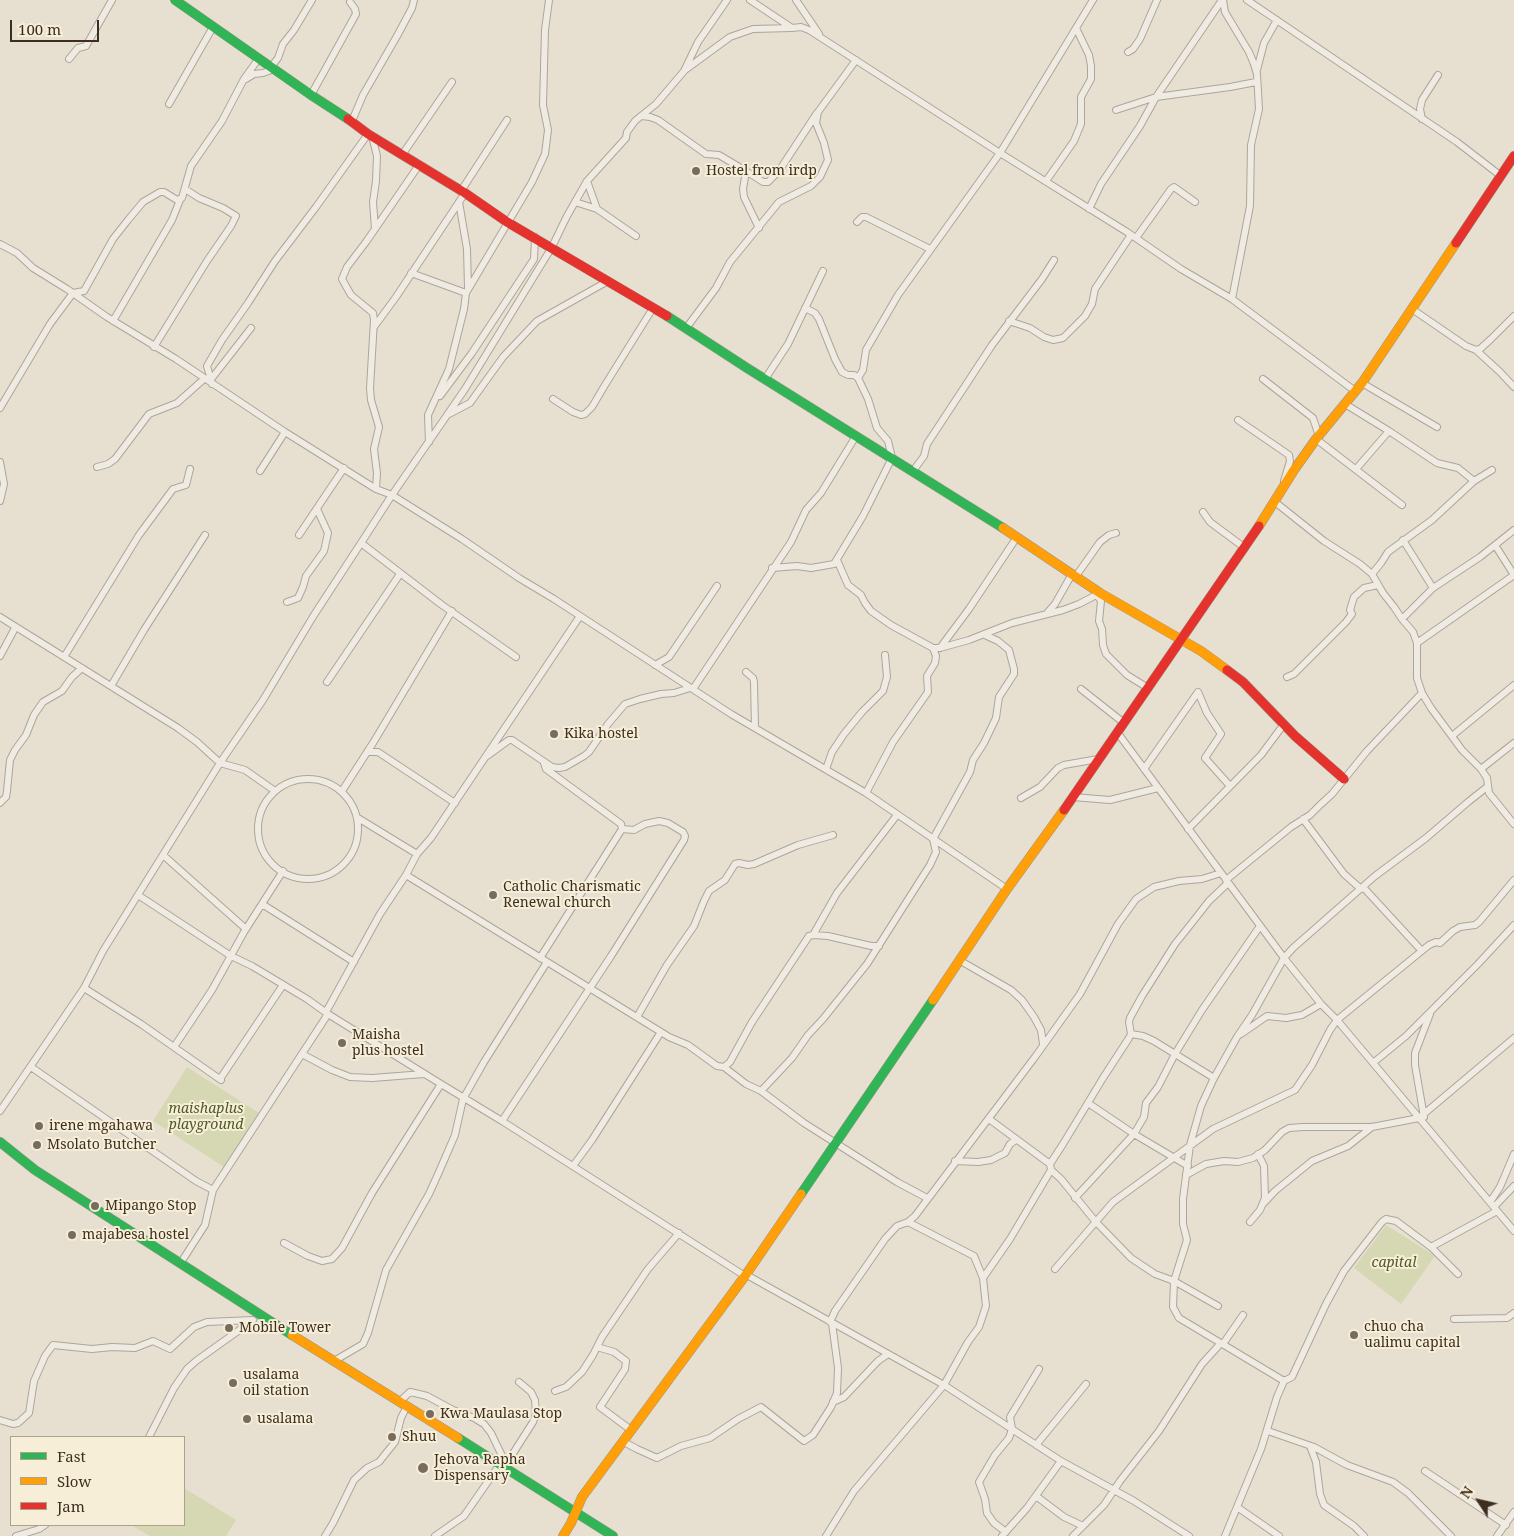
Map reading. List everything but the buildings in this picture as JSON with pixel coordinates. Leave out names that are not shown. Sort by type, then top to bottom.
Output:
[{"type":"main road","points":[[175,0],[370,135],[463,192],[507,222],[687,328],[1018,537],[1099,594],[1181,638],[1243,682],[1308,748],[1344,779]]},
{"type":"main road","points":[[563,1536],[576,1513],[582,1497],[745,1275],[1007,889],[1245,548],[1282,492],[1294,470],[1317,437],[1362,383],[1514,156]]},
{"type":"main road","points":[[1,1147],[180,1264],[257,1317],[503,1465],[613,1536]]},
{"type":"street","points":[[69,59],[78,48],[86,46],[112,0]]},
{"type":"street","points":[[244,79],[273,68],[283,44],[312,0]]},
{"type":"street","points":[[352,121],[363,95],[397,36],[412,8],[414,0]]},
{"type":"street","points":[[467,291],[532,182],[544,154],[548,130],[543,104],[545,30],[549,0]]},
{"type":"street","points":[[685,70],[698,42],[727,0]]},
{"type":"street","points":[[750,0],[792,28]]},
{"type":"street","points":[[796,0],[822,39]]},
{"type":"street","points":[[858,378],[863,370],[866,350],[898,295],[1000,153],[1092,0]]},
{"type":"street","points":[[1128,52],[1140,39],[1157,0]]},
{"type":"street","points":[[1222,0],[1225,12],[1249,52],[1257,74]]},
{"type":"street","points":[[1089,209],[1101,184],[1140,126],[1156,97],[1222,0]]},
{"type":"street","points":[[1247,0],[1457,142],[1502,176]]},
{"type":"street","points":[[311,95],[356,14],[350,2]]},
{"type":"street","points":[[1232,299],[1250,206],[1252,145],[1259,109],[1257,74],[1264,43],[1277,20]]},
{"type":"street","points":[[169,104],[213,27]]},
{"type":"street","points":[[0,1111],[84,988],[103,951],[220,763],[263,700],[360,543],[465,389],[552,247],[587,181],[626,138],[631,126],[656,104],[685,70],[730,38],[753,29],[806,28],[1133,236],[1181,269],[1232,299],[1355,391]]},
{"type":"street","points":[[1046,181],[1074,141],[1081,124],[1081,97],[1091,79],[1089,55],[1076,28]]},
{"type":"street","points":[[114,321],[172,220],[180,200],[184,196],[191,166],[222,121],[244,79],[259,58]]},
{"type":"street","points":[[641,116],[650,116],[658,120],[706,154],[719,155],[763,182],[768,182],[778,171],[856,60]]},
{"type":"street","points":[[1422,119],[1420,109],[1422,100],[1438,75]]},
{"type":"street","points":[[402,155],[452,82]]},
{"type":"street","points":[[1116,110],[1156,97],[1230,88],[1256,82]]},
{"type":"street","points":[[687,328],[716,288],[730,262],[779,202],[811,186],[820,177],[828,160],[816,123],[818,112]]},
{"type":"street","points":[[373,328],[459,202],[463,192],[507,120]]},
{"type":"street","points":[[370,135],[377,156],[373,202],[375,229]]},
{"type":"street","points":[[210,380],[207,366],[222,340],[275,261],[370,135]]},
{"type":"street","points":[[376,489],[377,473],[374,448],[379,427],[371,400],[370,388],[373,313],[351,294],[342,279],[347,267],[419,165]]},
{"type":"street","points":[[746,171],[743,189],[744,197],[759,228]]},
{"type":"street","points":[[587,181],[596,209]]},
{"type":"street","points":[[1009,321],[1030,328],[1044,337],[1053,340],[1063,338],[1085,316],[1092,304],[1094,289],[1171,189],[1174,187],[1195,202]]},
{"type":"street","points":[[154,347],[236,216],[185,189]]},
{"type":"street","points":[[0,408],[50,324],[73,293],[84,291],[113,239],[143,202],[160,192],[164,192],[175,200],[180,200]]},
{"type":"street","points":[[429,442],[428,415],[449,369],[467,291],[467,249],[459,202]]},
{"type":"street","points":[[575,202],[596,209],[636,236]]},
{"type":"street","points":[[856,222],[862,217],[866,217],[930,249]]},
{"type":"street","points":[[431,407],[472,353],[534,259],[535,237]]},
{"type":"street","points":[[0,244],[17,253],[33,268],[154,347],[210,380],[285,432],[376,489],[392,495],[755,728],[866,793],[1007,889]]},
{"type":"street","points":[[913,471],[924,456],[927,444],[1009,321],[1042,279],[1054,260]]},
{"type":"street","points":[[765,379],[788,344],[823,271]]},
{"type":"street","points":[[411,274],[467,291]]},
{"type":"street","points":[[447,415],[470,403],[503,357],[537,321],[608,281]]},
{"type":"street","points":[[552,399],[573,412],[585,414],[592,407],[653,308]]},
{"type":"street","points":[[772,568],[797,566],[811,568],[831,565],[837,560],[867,510],[892,458],[888,441],[877,428],[868,399],[858,378],[842,372],[819,319],[815,313],[805,308]]},
{"type":"street","points":[[1412,309],[1466,346],[1476,350],[1514,387]]},
{"type":"street","points":[[1476,350],[1491,339],[1514,316]]},
{"type":"street","points":[[96,467],[108,464],[115,459],[149,414],[177,403],[210,380],[251,328]]},
{"type":"street","points":[[1263,379],[1313,418],[1317,437],[1402,505]]},
{"type":"street","points":[[1362,383],[1437,426]]},
{"type":"street","points":[[1345,404],[1437,463],[1458,468],[1474,481]]},
{"type":"street","points":[[1238,420],[1289,455],[1290,461],[1282,492]]},
{"type":"street","points":[[1356,469],[1389,431]]},
{"type":"street","points":[[260,471],[285,432]]},
{"type":"street","points":[[484,758],[509,740],[512,740],[544,763],[559,768],[584,756],[618,711],[632,701],[692,688],[796,534],[806,510],[825,488],[856,436]]},
{"type":"street","points":[[0,462],[4,484],[0,501]]},
{"type":"street","points":[[299,535],[344,468]]},
{"type":"street","points":[[64,658],[139,535],[173,489],[186,485],[190,469]]},
{"type":"street","points":[[1372,574],[1388,552],[1436,517],[1474,481],[1492,470]]},
{"type":"street","points":[[1275,502],[1324,541],[1372,574],[1413,632],[1417,642],[1417,678],[1422,693],[1468,757],[1481,769],[1487,778],[1487,788],[1491,796],[1514,824]]},
{"type":"street","points":[[287,602],[298,598],[306,576],[324,551],[328,533],[317,509]]},
{"type":"street","points":[[1203,512],[1210,522],[1245,548]]},
{"type":"street","points":[[1402,619],[1432,588],[1514,530]]},
{"type":"street","points":[[1047,613],[1100,542],[1116,532]]},
{"type":"street","points":[[111,686],[154,614],[205,535]]},
{"type":"street","points":[[940,648],[969,610],[1018,537]]},
{"type":"street","points":[[1403,540],[1432,588]]},
{"type":"street","points":[[360,543],[516,657]]},
{"type":"street","points":[[1417,642],[1514,575],[1495,545]]},
{"type":"street","points":[[837,560],[848,585],[861,595],[871,611],[891,625],[933,648],[940,648],[985,635],[1012,623],[1079,604],[1099,594],[1101,601],[1099,621],[1106,654],[1127,674],[1148,688]]},
{"type":"street","points":[[327,682],[400,574]]},
{"type":"street","points":[[1286,677],[1294,674],[1346,622],[1352,614],[1350,610],[1354,597],[1364,588],[1378,585]]},
{"type":"street","points":[[655,665],[669,657],[717,586]]},
{"type":"street","points":[[342,791],[374,742],[383,723],[452,611]]},
{"type":"street","points":[[180,1264],[205,1225],[213,1190],[327,1013],[380,914],[406,875],[417,854],[431,838],[455,803],[580,616]]},
{"type":"street","points":[[0,617],[178,728],[220,763],[245,770],[275,792]]},
{"type":"street","points":[[0,656],[15,628]]},
{"type":"street","points":[[761,1091],[792,1058],[808,1035],[867,964],[930,865],[936,852],[933,839],[970,772],[973,760],[996,718],[1000,697],[1014,674],[1009,650],[998,641],[985,635]]},
{"type":"street","points":[[866,793],[893,742],[928,692],[927,676],[935,663],[936,656],[933,648]]},
{"type":"street","points":[[826,769],[832,752],[844,734],[883,690],[887,677],[885,655]]},
{"type":"street","points":[[0,803],[6,797],[10,760],[26,735],[40,704],[62,692],[72,676],[82,668]]},
{"type":"street","points":[[746,672],[753,678],[754,682],[755,728]]},
{"type":"street","points":[[1452,736],[1514,685]]},
{"type":"street","points":[[1081,689],[1124,723]]},
{"type":"street","points":[[1144,769],[1198,692],[1221,734],[1205,758],[1230,786]]},
{"type":"street","points":[[983,1278],[1010,1238],[1088,1103],[1131,1034],[1130,1018],[1165,959],[1197,916],[1227,881],[1332,794],[1372,745],[1422,693]]},
{"type":"street","points":[[1188,828],[1261,755],[1284,724]]},
{"type":"street","points":[[1117,732],[1284,958],[1321,1004],[1421,1117]]},
{"type":"street","points":[[374,742],[378,752]]},
{"type":"street","points":[[1481,769],[1514,743]]},
{"type":"street","points":[[367,752],[378,752],[455,803]]},
{"type":"street","points":[[1021,798],[1040,787],[1058,768],[1064,765],[1098,759]]},
{"type":"street","points":[[540,958],[622,829],[621,824],[546,769],[544,763]]},
{"type":"street","points":[[314,779],[334,785],[342,791],[349,799],[358,818],[358,839],[349,858],[333,872],[313,879],[293,877],[275,866],[262,850],[258,829],[262,808],[275,792],[293,781],[314,779]]},
{"type":"street","points":[[1073,797],[1110,800],[1158,788]]},
{"type":"street","points":[[1284,1381],[1176,1314],[1173,1307],[1174,1280],[1186,1240],[1183,1224],[1183,1199],[1190,1144],[1201,1106],[1214,1078],[1284,958],[1362,888],[1487,788]]},
{"type":"street","points":[[724,1068],[730,1062],[752,1022],[806,939],[813,934],[837,893],[897,815]]},
{"type":"street","points":[[358,818],[417,854]]},
{"type":"street","points":[[1303,819],[1344,874],[1362,888],[1421,950]]},
{"type":"street","points":[[502,1121],[590,989],[685,836],[683,832],[668,823],[659,821],[644,824],[634,830],[622,829]]},
{"type":"street","points":[[637,1017],[667,965],[694,926],[710,891],[725,880],[735,864],[754,864],[798,845],[833,835]]},
{"type":"street","points":[[163,855],[246,929]]},
{"type":"street","points":[[174,1048],[212,990],[246,929],[283,871]]},
{"type":"street","points":[[624,1442],[657,1458],[681,1446],[710,1438],[738,1419],[761,1407],[804,1441],[813,1435],[834,1402],[837,1393],[838,1368],[831,1322],[835,1311],[885,1239],[898,1226],[908,1222],[915,1216],[989,1119],[1080,994],[1118,924],[1136,899],[1154,887],[1179,881],[1202,879],[1221,873]]},
{"type":"street","points":[[406,875],[661,1032],[688,1045],[717,1066],[724,1068],[746,1084],[761,1091],[804,1123],[837,1142],[897,1182],[927,1198]]},
{"type":"street","points":[[1055,1270],[1113,1202],[1190,1144],[1213,1129],[1294,1090],[1312,1065],[1337,1020],[1421,950],[1432,943],[1440,943],[1460,927],[1475,925],[1514,880]]},
{"type":"street","points":[[138,895],[231,956],[252,966],[308,999],[327,1013],[745,1275],[944,1385],[1060,1461],[1150,1511],[1188,1536]]},
{"type":"street","points":[[262,904],[354,962]]},
{"type":"street","points":[[1373,1063],[1406,1036],[1514,925]]},
{"type":"street","points":[[1075,1198],[1134,1134],[1144,1117],[1146,1103],[1158,1087],[1175,1054],[1202,1010],[1260,926]]},
{"type":"street","points":[[813,934],[879,946]]},
{"type":"street","points":[[959,960],[1011,990],[1022,1000],[1041,1030],[1043,1044]]},
{"type":"street","points":[[334,1362],[362,1344],[368,1333],[386,1270],[440,1172],[455,1135],[464,1099],[484,1062],[547,962]]},
{"type":"street","points":[[84,988],[220,1080],[283,985]]},
{"type":"street","points":[[1237,1038],[1262,1018],[1267,1016],[1286,1018],[1302,1015],[1321,1004]]},
{"type":"street","points":[[1432,1010],[1415,1053],[1421,1117],[1425,1126],[1514,1231]]},
{"type":"street","points":[[573,1166],[592,1140],[661,1032]]},
{"type":"street","points":[[1131,1034],[1143,1036],[1214,1078]]},
{"type":"street","points":[[1088,1103],[1172,1158],[1188,1164],[1245,1161],[1265,1150],[1282,1132],[1289,1128],[1372,1127],[1421,1117],[1514,1038]]},
{"type":"street","points":[[302,1054],[332,1070],[350,1076],[372,1078],[424,1074]]},
{"type":"street","points":[[31,1067],[196,1181],[213,1190]]},
{"type":"street","points":[[284,1243],[308,1256],[322,1260],[332,1260],[342,1248],[372,1193],[441,1084]]},
{"type":"street","points":[[989,1119],[1051,1167],[1095,1221],[1131,1258],[1155,1274],[1174,1280],[1218,1306]]},
{"type":"street","points":[[1263,1204],[1275,1191],[1312,1161],[1348,1146],[1372,1127]]},
{"type":"street","points":[[1194,1130],[1213,1129]]},
{"type":"street","points":[[956,1161],[978,1162],[991,1160],[1005,1153],[1010,1144],[1016,1140]]},
{"type":"street","points":[[1250,1222],[1260,1210],[1265,1194],[1264,1166],[1258,1154]]},
{"type":"street","points":[[1494,1207],[1514,1154]]},
{"type":"street","points":[[1186,1175],[1206,1164]]},
{"type":"street","points":[[1431,1248],[1494,1207],[1514,1186]]},
{"type":"street","points":[[1225,1536],[1268,1430],[1277,1397],[1284,1381],[1292,1377],[1326,1304],[1344,1272],[1382,1222],[1386,1219],[1396,1221],[1431,1248],[1458,1274]]},
{"type":"street","points":[[826,1536],[854,1491],[944,1385],[968,1342],[979,1327],[986,1306],[983,1278],[974,1256],[908,1222]]},
{"type":"street","points":[[555,1391],[566,1387],[578,1376],[648,1269],[679,1233]]},
{"type":"street","points":[[1454,1319],[1507,1318],[1514,1313]]},
{"type":"street","points":[[1073,1536],[1104,1505],[1159,1431],[1202,1364],[1222,1344],[1243,1315]]},
{"type":"street","points":[[0,1420],[13,1424],[18,1423],[29,1413],[34,1381],[44,1356],[52,1345],[92,1349],[112,1347],[135,1348],[152,1341],[170,1349],[194,1327],[207,1322],[257,1317]]},
{"type":"street","points":[[150,1436],[174,1388],[187,1370],[196,1361],[257,1317]]},
{"type":"street","points":[[597,1347],[614,1352],[626,1360],[622,1374],[600,1407],[631,1430]]},
{"type":"street","points":[[834,1402],[844,1397],[878,1361],[888,1354]]},
{"type":"street","points":[[1039,1369],[1010,1417],[1012,1429],[1008,1438],[979,1482],[987,1513],[1004,1534],[1036,1496],[1060,1461]]},
{"type":"street","points":[[435,1536],[464,1516],[503,1465],[532,1422],[536,1414],[535,1400],[531,1392],[519,1382]]},
{"type":"street","points":[[1036,1445],[1086,1384]]},
{"type":"street","points":[[325,1536],[354,1480],[367,1468],[379,1462],[395,1442],[403,1404],[410,1392],[427,1396],[484,1424],[491,1433],[503,1465]]},
{"type":"street","points":[[1268,1430],[1310,1446],[1352,1467],[1393,1482],[1408,1493],[1452,1536]]},
{"type":"street","points":[[1310,1446],[1316,1462],[1319,1490],[1324,1504],[1354,1526],[1364,1536]]},
{"type":"street","points":[[1425,1471],[1506,1525]]},
{"type":"street","points":[[1036,1496],[1067,1519],[1083,1526]]},
{"type":"street","points":[[1237,1508],[1279,1536]]},
{"type":"street","points":[[1497,1536],[1514,1512]]},
{"type":"street","points":[[16,1536],[44,1526]]},
{"type":"green space","name":"maishaplus playground","points":[[187,1067],[259,1113],[224,1167],[153,1121]]},
{"type":"green space","name":"capital","points":[[1386,1225],[1435,1256],[1401,1304],[1354,1268]]},
{"type":"green space","points":[[185,1489],[236,1520],[226,1536],[150,1536],[133,1526],[185,1526]]},
{"type":"traffic: fast","points":[[175,0],[348,119]]},
{"type":"traffic: fast","points":[[667,316],[1003,528]]},
{"type":"traffic: fast","points":[[801,1194],[933,1000]]},
{"type":"traffic: fast","points":[[0,1142],[35,1170],[292,1335]]},
{"type":"traffic: fast","points":[[458,1438],[613,1536]]},
{"type":"traffic: slow","points":[[1259,526],[1294,470],[1316,439],[1362,383],[1456,243]]},
{"type":"traffic: slow","points":[[1003,528],[1100,593],[1201,651],[1227,670]]},
{"type":"traffic: slow","points":[[933,1000],[1007,889],[1064,810]]},
{"type":"traffic: slow","points":[[563,1536],[582,1497],[745,1276],[801,1194]]},
{"type":"traffic: slow","points":[[292,1335],[458,1438]]},
{"type":"traffic: jam","points":[[348,119],[368,134],[465,193],[507,222],[667,316]]},
{"type":"traffic: jam","points":[[1456,243],[1514,156]]},
{"type":"traffic: jam","points":[[1064,810],[1259,526]]},
{"type":"traffic: jam","points":[[1227,670],[1243,682],[1295,736],[1344,779]]},
{"type":"place","name":"Hostel from irdp","points":[[696,171]]},
{"type":"place","name":"Kika hostel","points":[[554,734]]},
{"type":"place","name":"Catholic Charismatic Renewal church","points":[[493,895]]},
{"type":"place","name":"Maisha plus hostel","points":[[342,1043]]},
{"type":"place","name":"irene mgahawa","points":[[39,1126]]},
{"type":"place","name":"Msolato Butcher","points":[[37,1145]]},
{"type":"place","name":"Mipango Stop","points":[[95,1206]]},
{"type":"place","name":"majabesa hostel","points":[[72,1235]]},
{"type":"place","name":"Mobile Tower","points":[[229,1328]]},
{"type":"place","name":"chuo cha ualimu capital","points":[[1354,1335]]},
{"type":"place","name":"usalama oil station","points":[[233,1383]]},
{"type":"place","name":"Kwa Maulasa Stop","points":[[430,1414]]},
{"type":"place","name":"usalama","points":[[247,1419]]},
{"type":"place","name":"Shuu","points":[[392,1437]]},
{"type":"place","name":"Jehova Rapha Dispensary","points":[[423,1468]]}]
